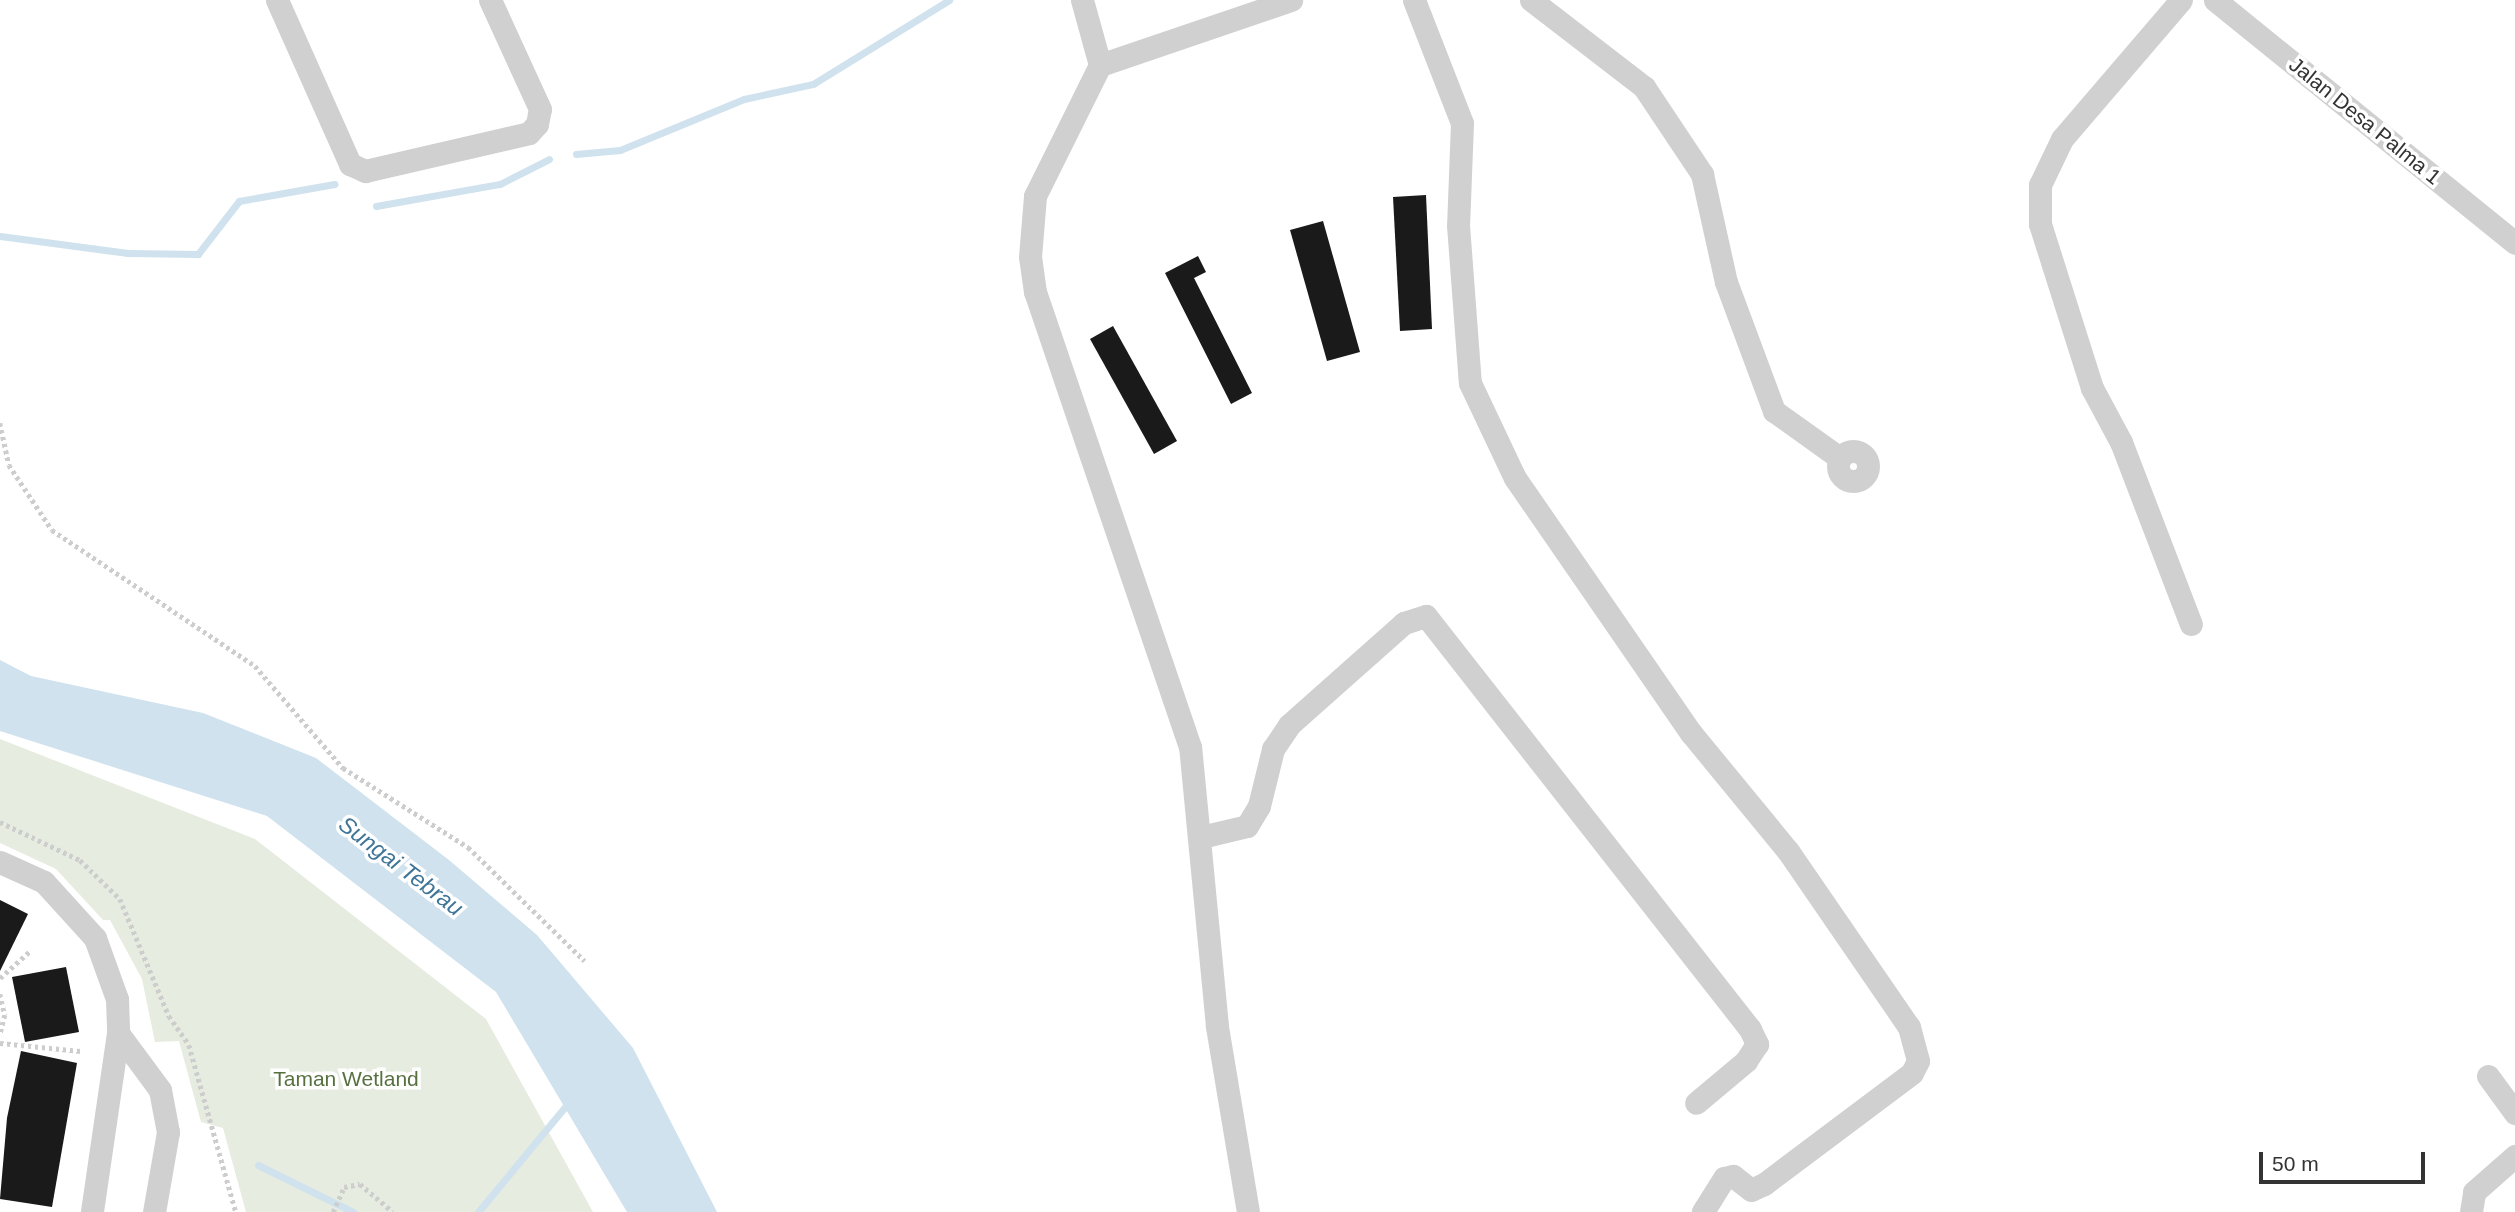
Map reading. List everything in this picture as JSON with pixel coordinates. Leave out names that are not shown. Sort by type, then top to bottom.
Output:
[{"type":"street","points":[[277,0],[350,164],[365,171],[529,133],[537,124],[540,109],[490,0]]},
{"type":"street","points":[[1082,0],[1100,65],[1035,196],[1030,257],[1035,292],[1166,663],[1190,747],[1201,837],[1217,1026],[1248,1212]]},
{"type":"street","points":[[1100,65],[1291,0]]},
{"type":"street","points":[[1414,0],[1462,123],[1458,225],[1470,383],[1515,478],[1691,733],[1803,873],[1909,1027],[1917,1061],[1912,1073],[1764,1184],[1751,1190],[1733,1176],[1724,1178],[1703,1212]]},
{"type":"street","points":[[1531,0],[1644,87],[1702,174],[1726,282],[1774,411],[1840,457]]},
{"type":"street","points":[[2181,0],[2062,139],[2040,185],[2040,224],[2092,388],[2121,442],[2191,624]]},
{"type":"street","name":"Jalan Desa Palma 1","points":[[2215,0],[2515,243]]},
{"type":"street","points":[[1201,837],[1247,826],[1267,781],[1273,749],[1289,725],[1404,623],[1426,616],[1750,1029],[1757,1044],[1746,1061],[1696,1103]]},
{"type":"street","points":[[0,862],[44,881],[95,938],[117,999],[118,1033],[92,1212]]},
{"type":"street","points":[[118,1033],[160,1090],[168,1132],[155,1212]]},
{"type":"street","points":[[2488,1076],[2515,1113]]},
{"type":"street","points":[[2471,1212],[2474,1192],[2515,1156]]},
{"type":"path","points":[[0,423],[9,466],[52,530],[255,666],[343,768],[468,847],[585,961]]},
{"type":"path","points":[[0,822],[80,860],[120,899],[169,1016],[189,1045],[236,1212]]},
{"type":"path","points":[[0,978],[29,952]]},
{"type":"path","points":[[0,994],[5,1015],[0,1035]]},
{"type":"path","points":[[0,1043],[81,1051]]},
{"type":"path","points":[[333,1211],[344,1187],[360,1184],[393,1212]]},
{"type":"green space","name":"Taman Wetland","points":[[0,739],[255,839],[486,1019],[593,1212],[246,1212],[223,1128],[201,1122],[179,1041],[155,1042],[142,979],[110,920],[103,920],[56,869],[0,843]]},
{"type":"water","name":"Sungai Tebrau","points":[[0,660],[31,676],[203,713],[316,758],[449,860],[537,935],[633,1048],[717,1212],[627,1212],[496,992],[267,816],[0,731]]},
{"type":"building","points":[[1426,195],[1432,329],[1400,331],[1393,197]]},
{"type":"building","points":[[1323,221],[1360,352],[1327,361],[1290,230]]},
{"type":"building","points":[[1198,256],[1206,272],[1194,278],[1252,393],[1231,404],[1165,273]]},
{"type":"building","points":[[1113,326],[1177,441],[1154,454],[1090,339]]},
{"type":"building","points":[[0,900],[28,914],[0,971]]},
{"type":"building","points":[[66,967],[79,1032],[25,1042],[12,977]]},
{"type":"building","points":[[21,1051],[77,1063],[52,1207],[0,1199],[7,1118]]},
{"type":"waterway","points":[[576,154],[620,150],[744,99],[813,84],[949,0]]},
{"type":"waterway","points":[[376,206],[500,184],[549,159]]},
{"type":"waterway","points":[[0,236],[128,253],[198,254],[239,201],[334,184]]},
{"type":"waterway","points":[[478,1212],[569,1102]]},
{"type":"waterway","points":[[258,1165],[353,1212]]}]
